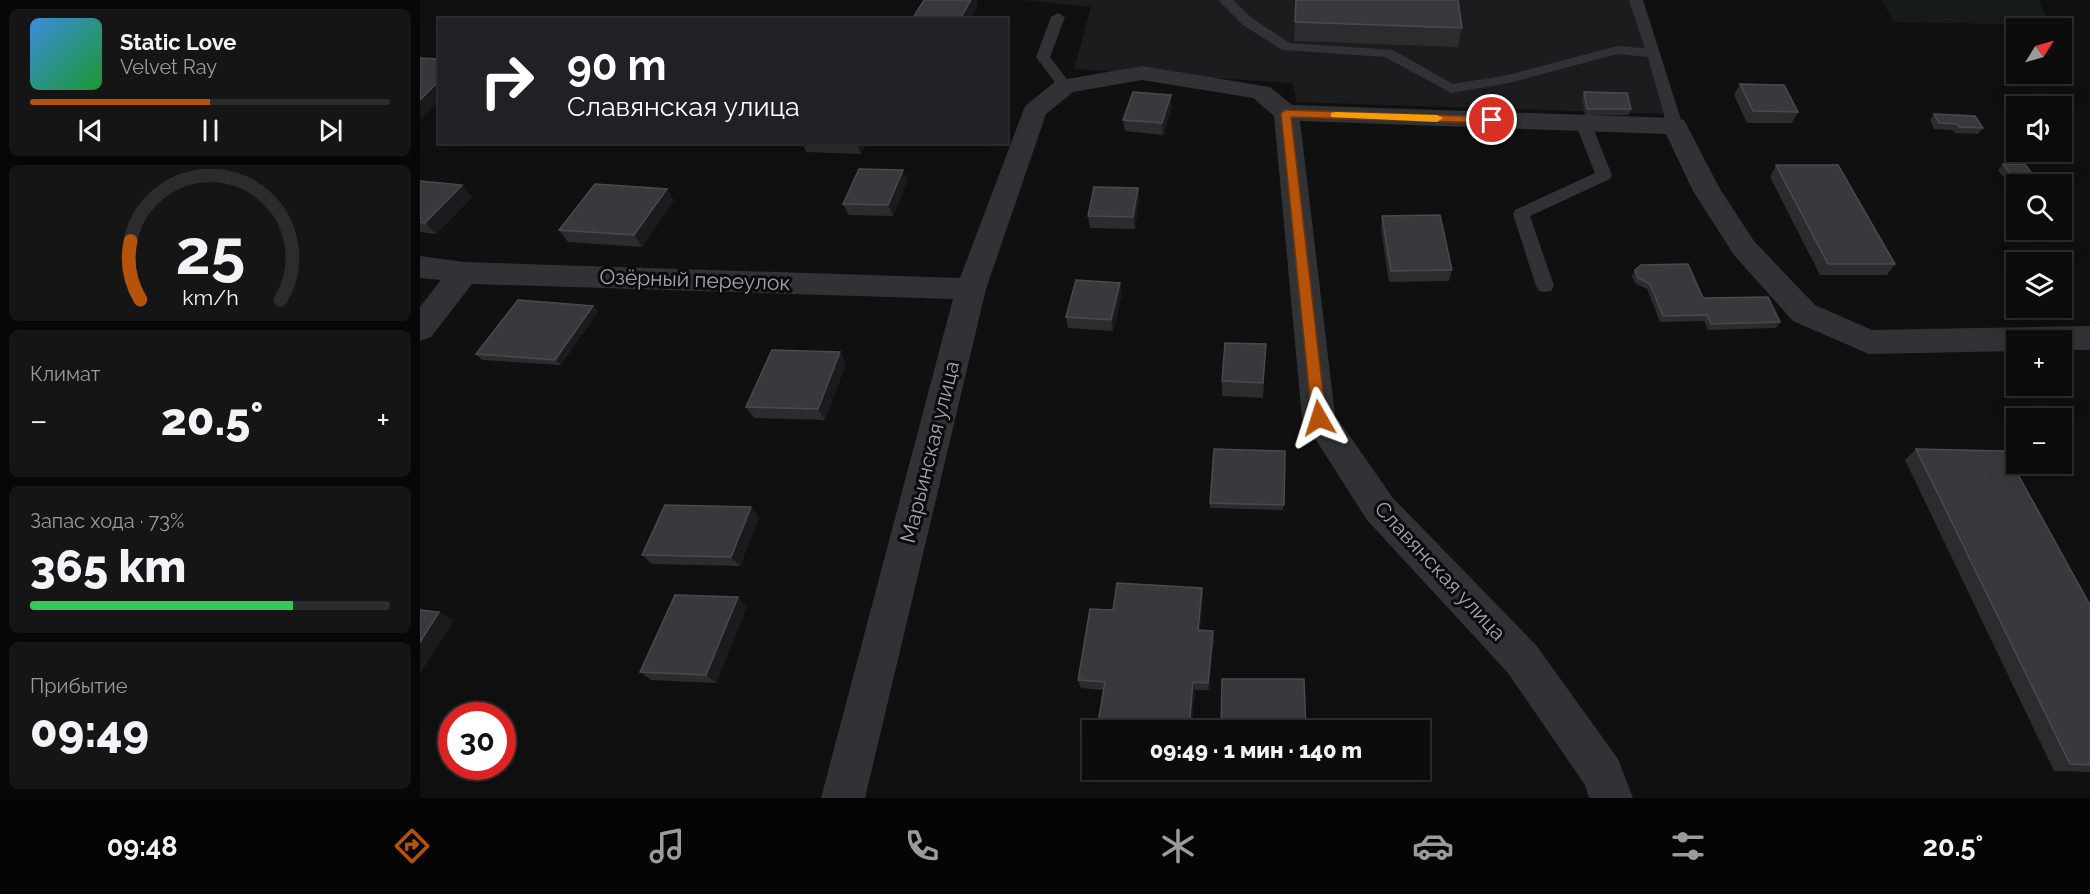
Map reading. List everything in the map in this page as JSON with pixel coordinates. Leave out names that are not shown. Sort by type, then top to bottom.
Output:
[{"type":"street","points":[[1065,86],[1142,73],[1261,92],[1286,113],[1675,126],[1707,191],[1744,248],[1804,313],[1869,342],[2090,338]]},
{"type":"street","name":"Марьинская улица","points":[[843,798],[971,289],[1034,111],[1065,86]]},
{"type":"street","name":"Славянская улица","points":[[1286,113],[1319,418],[1380,509],[1522,659],[1603,774],[1611,798]]},
{"type":"street","name":"Озёрный переулок","points":[[420,267],[464,273],[971,289]]},
{"type":"street","points":[[420,329],[464,273]]},
{"type":"lane","points":[[1225,0],[1248,22],[1287,47],[1388,53],[1451,89],[1509,79],[1617,50],[1654,53]]},
{"type":"lane","points":[[1248,22],[1251,0]]},
{"type":"lane","points":[[1636,0],[1675,126]]},
{"type":"lane","points":[[1058,17],[1043,57],[1065,86]]},
{"type":"lane","points":[[1545,286],[1521,214],[1604,175],[1583,123]]},
{"type":"shaded area","points":[[1022,0],[1633,0],[1669,114],[1297,102],[1292,83],[1074,69],[1091,7]]},
{"type":"shaded area","points":[[1881,0],[2040,0],[2046,18],[2006,18],[2006,24],[1894,22]]},
{"type":"building","points":[[924,0],[971,0],[961,18],[914,16]]},
{"type":"building","points":[[1296,0],[1458,0],[1462,28],[1295,22]]},
{"type":"building","points":[[420,58],[438,59],[438,82],[420,100]]},
{"type":"building","points":[[1740,84],[1784,85],[1798,112],[1753,111]]},
{"type":"building","points":[[1133,92],[1171,95],[1162,123],[1123,120]]},
{"type":"building","points":[[1584,92],[1627,93],[1631,109],[1587,109]]},
{"type":"building","points":[[1934,114],[1975,116],[1983,128],[1939,123]]},
{"type":"building","points":[[2003,164],[2025,164],[2032,174],[2011,174]]},
{"type":"building","points":[[1776,165],[1838,165],[1895,264],[1828,264]]},
{"type":"building","points":[[859,169],[903,170],[888,205],[843,204]]},
{"type":"building","points":[[420,181],[462,185],[425,223],[420,222]]},
{"type":"building","points":[[595,184],[667,189],[634,235],[559,230]]},
{"type":"building","points":[[1094,187],[1138,188],[1133,217],[1088,216]]},
{"type":"building","points":[[1440,215],[1452,270],[1391,271],[1382,216]]},
{"type":"building","points":[[1688,264],[1703,298],[1768,297],[1780,322],[1711,324],[1707,315],[1663,316],[1650,284],[1638,278],[1635,270],[1641,265]]},
{"type":"building","points":[[1076,280],[1120,283],[1111,320],[1066,317]]},
{"type":"building","points":[[518,300],[593,306],[555,360],[476,354]]},
{"type":"building","points":[[1225,343],[1266,344],[1263,383],[1222,381]]},
{"type":"building","points":[[772,350],[840,352],[818,409],[746,407]]},
{"type":"building","points":[[1214,449],[1285,451],[1284,505],[1210,503]]},
{"type":"building","points":[[1916,449],[2005,451],[2006,474],[2018,474],[2090,605],[2090,765],[2070,764]]},
{"type":"building","points":[[665,505],[751,507],[731,557],[642,555]]},
{"type":"building","points":[[1117,583],[1202,588],[1198,630],[1213,631],[1208,683],[1193,682],[1190,720],[1099,720],[1105,682],[1078,680],[1090,609],[1113,610]]},
{"type":"building","points":[[675,595],[738,597],[706,675],[640,672]]},
{"type":"building","points":[[420,610],[439,612],[420,642]]},
{"type":"building","points":[[1222,679],[1304,679],[1306,720],[1221,720]]},
{"type":"slow traffic","points":[[1335,115],[1437,118]]},
{"type":"route","points":[[1319,418],[1286,113],[1492,120]]}]
